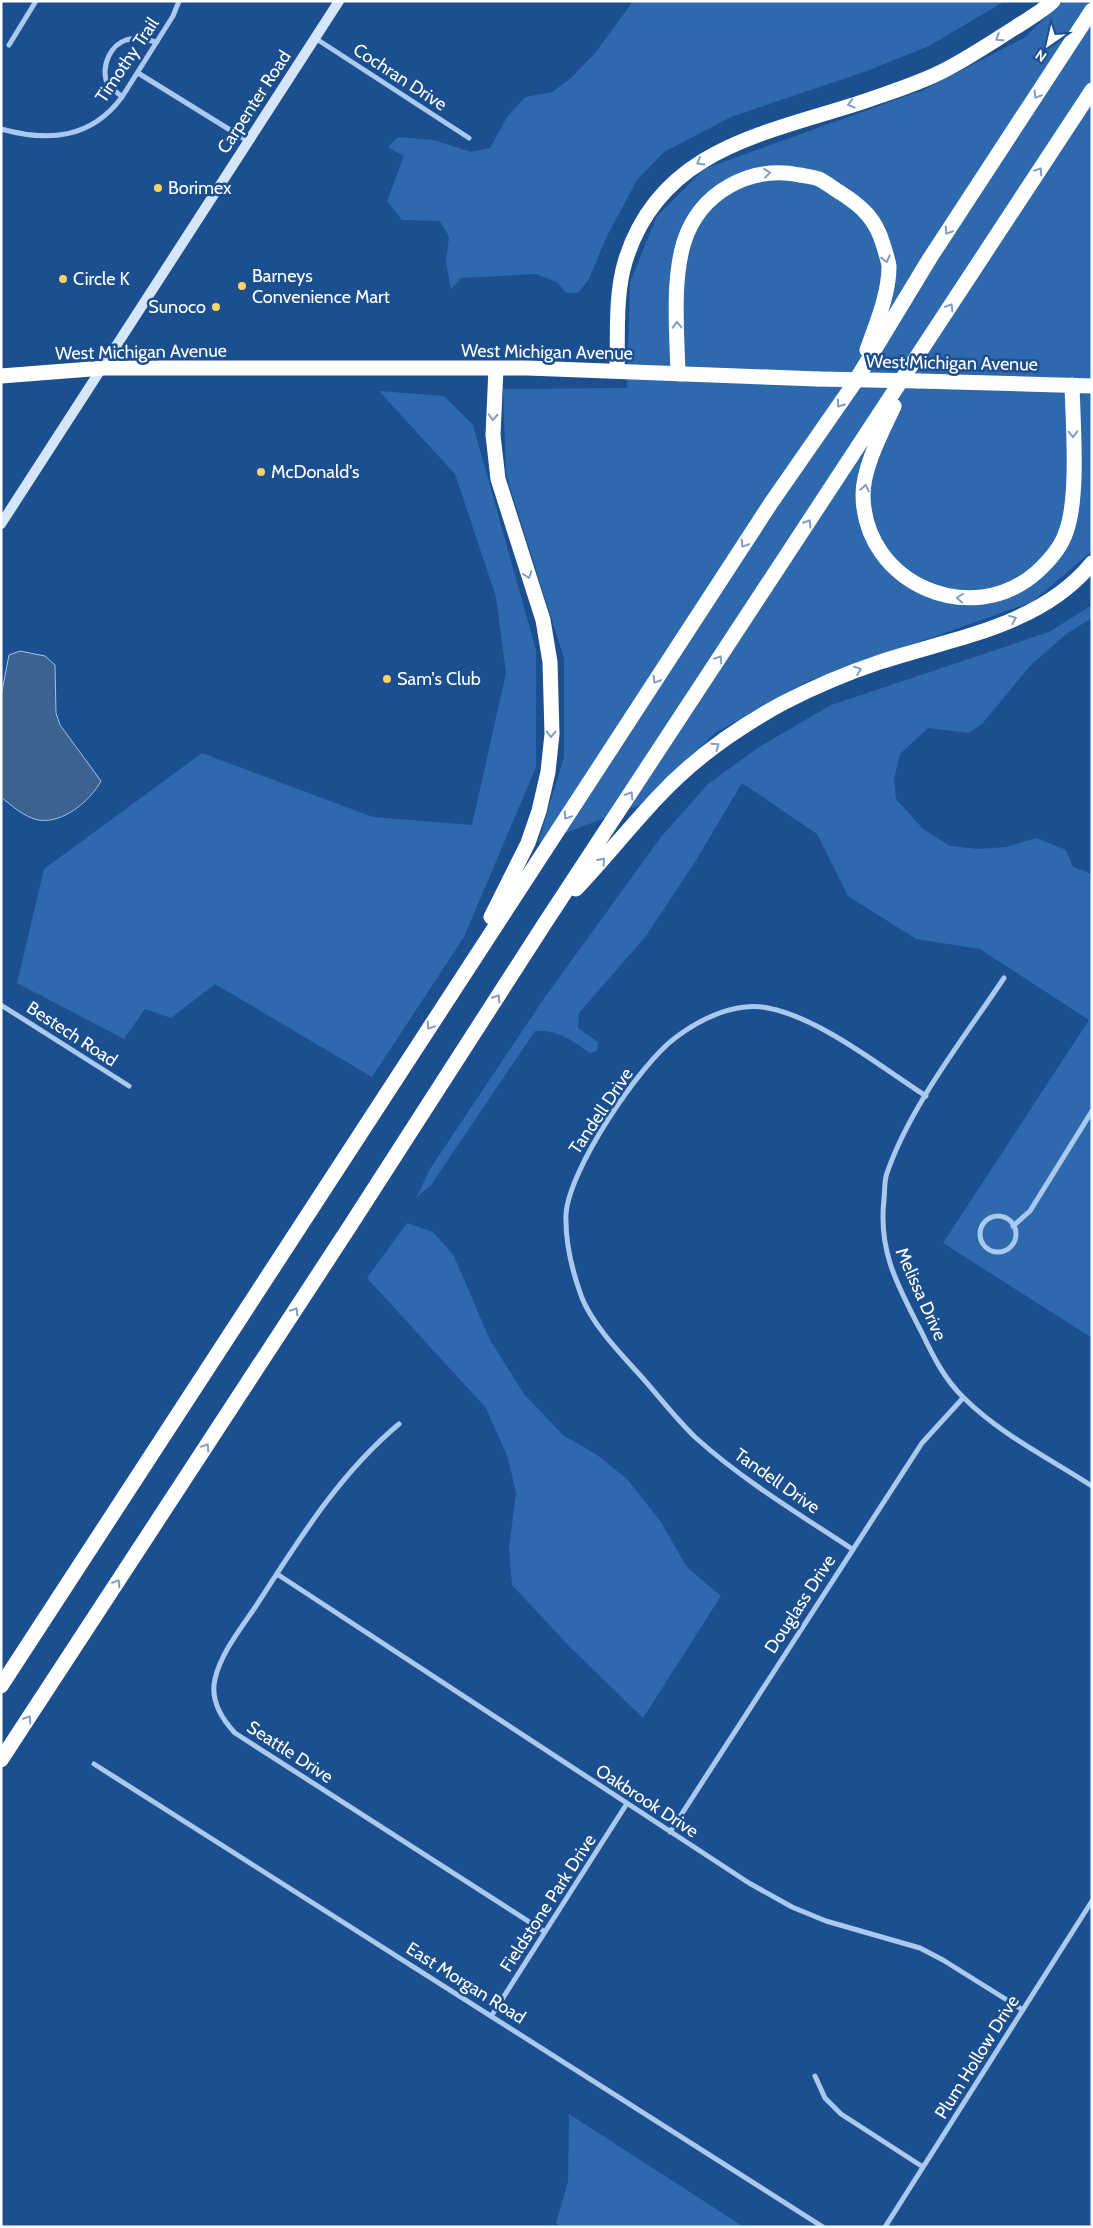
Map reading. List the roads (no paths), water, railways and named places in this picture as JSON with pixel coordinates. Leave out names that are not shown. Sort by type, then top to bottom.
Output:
[{"type":"highway","points":[[616,371],[619,298],[625,263],[636,234],[650,212],[667,189],[688,169],[719,151],[788,123],[870,99],[941,72],[995,41],[1054,1]]},
{"type":"highway","points":[[1,1686],[771,503],[853,385],[930,258],[1092,10]]},
{"type":"highway","points":[[1,1760],[350,1226],[545,923],[1092,90]]},
{"type":"highway","points":[[678,374],[677,313],[680,258],[684,240],[697,215],[718,194],[741,179],[783,172],[818,179],[856,202],[878,227],[889,266],[883,304],[853,385]]},
{"type":"highway","points":[[911,366],[871,459],[863,494],[867,520],[874,542],[888,561],[904,576],[925,588],[945,596],[966,599],[988,597],[1009,590],[1029,579],[1046,564],[1063,540],[1072,506],[1072,385]]},
{"type":"highway","name":"West Michigan Avenue","points":[[1,376],[104,368],[496,368],[1092,386]]},
{"type":"highway","points":[[447,1000],[528,843],[539,811],[548,772],[552,734],[550,662],[543,620],[498,479],[492,436],[496,368]]},
{"type":"highway","points":[[545,923],[657,798],[703,756],[755,719],[820,684],[877,663],[1012,620],[1058,595],[1092,563]]},
{"type":"main road","name":"Carpenter Road","points":[[1,524],[104,368],[339,1]]},
{"type":"street","points":[[9,45],[36,1]]},
{"type":"street","name":"Timothy Trail","points":[[1,129],[21,135],[48,137],[76,132],[96,124],[122,98],[173,16],[179,1]]},
{"type":"street","points":[[122,98],[106,80],[109,55],[116,45],[127,40],[139,38],[157,42]]},
{"type":"street","name":"Cochran Drive","points":[[316,38],[469,138]]},
{"type":"street","points":[[138,72],[248,142]]},
{"type":"street","name":"Melissa Drive","points":[[1004,978],[926,1096],[901,1139],[886,1175],[881,1224],[888,1260],[900,1290],[944,1376],[963,1398],[993,1423],[1092,1486]]},
{"type":"street","name":"Bestech Road","points":[[1,1005],[129,1086]]},
{"type":"street","name":"Tandell Drive","points":[[852,1549],[762,1490],[696,1438],[612,1344],[583,1300],[568,1250],[566,1212],[579,1169],[605,1125],[640,1076],[673,1039],[703,1019],[735,1009],[767,1007],[804,1020],[832,1035],[926,1096]]},
{"type":"street","points":[[1013,1226],[1030,1211],[1092,1111]]},
{"type":"street","points":[[1000,1216],[1013,1226],[1015,1232],[1013,1243],[1004,1251],[992,1251],[982,1244],[981,1227],[989,1219],[1000,1216]]},
{"type":"street","name":"Douglass Drive","points":[[670,1832],[922,1443],[963,1398]]},
{"type":"street","name":"Seattle Drive","points":[[399,1424],[377,1443],[335,1490],[228,1649],[215,1678],[214,1692],[217,1709],[225,1723],[235,1733],[545,1932]]},
{"type":"street","name":"Oakbrook Drive","points":[[277,1574],[626,1805],[792,1907],[826,1921],[920,1948],[943,1960],[1023,2010]]},
{"type":"street","name":"East Morgan Road","points":[[94,1764],[823,2227]]},
{"type":"street","name":"Fieldstone Park Drive","points":[[492,2016],[626,1805]]},
{"type":"street","name":"Plum Hollow Drive","points":[[885,2227],[1092,1901]]},
{"type":"street","points":[[815,2076],[825,2098],[841,2114],[923,2167]]},
{"type":"place","name":"Borimex","points":[[158,188]]},
{"type":"place","name":"Circle K","points":[[63,279]]},
{"type":"place","name":"Barneys Convenience Mart","points":[[242,286]]},
{"type":"place","name":"Sunoco","points":[[216,307]]},
{"type":"place","name":"McDonald's","points":[[261,472]]},
{"type":"place","name":"Sam's Club","points":[[387,679]]}]
